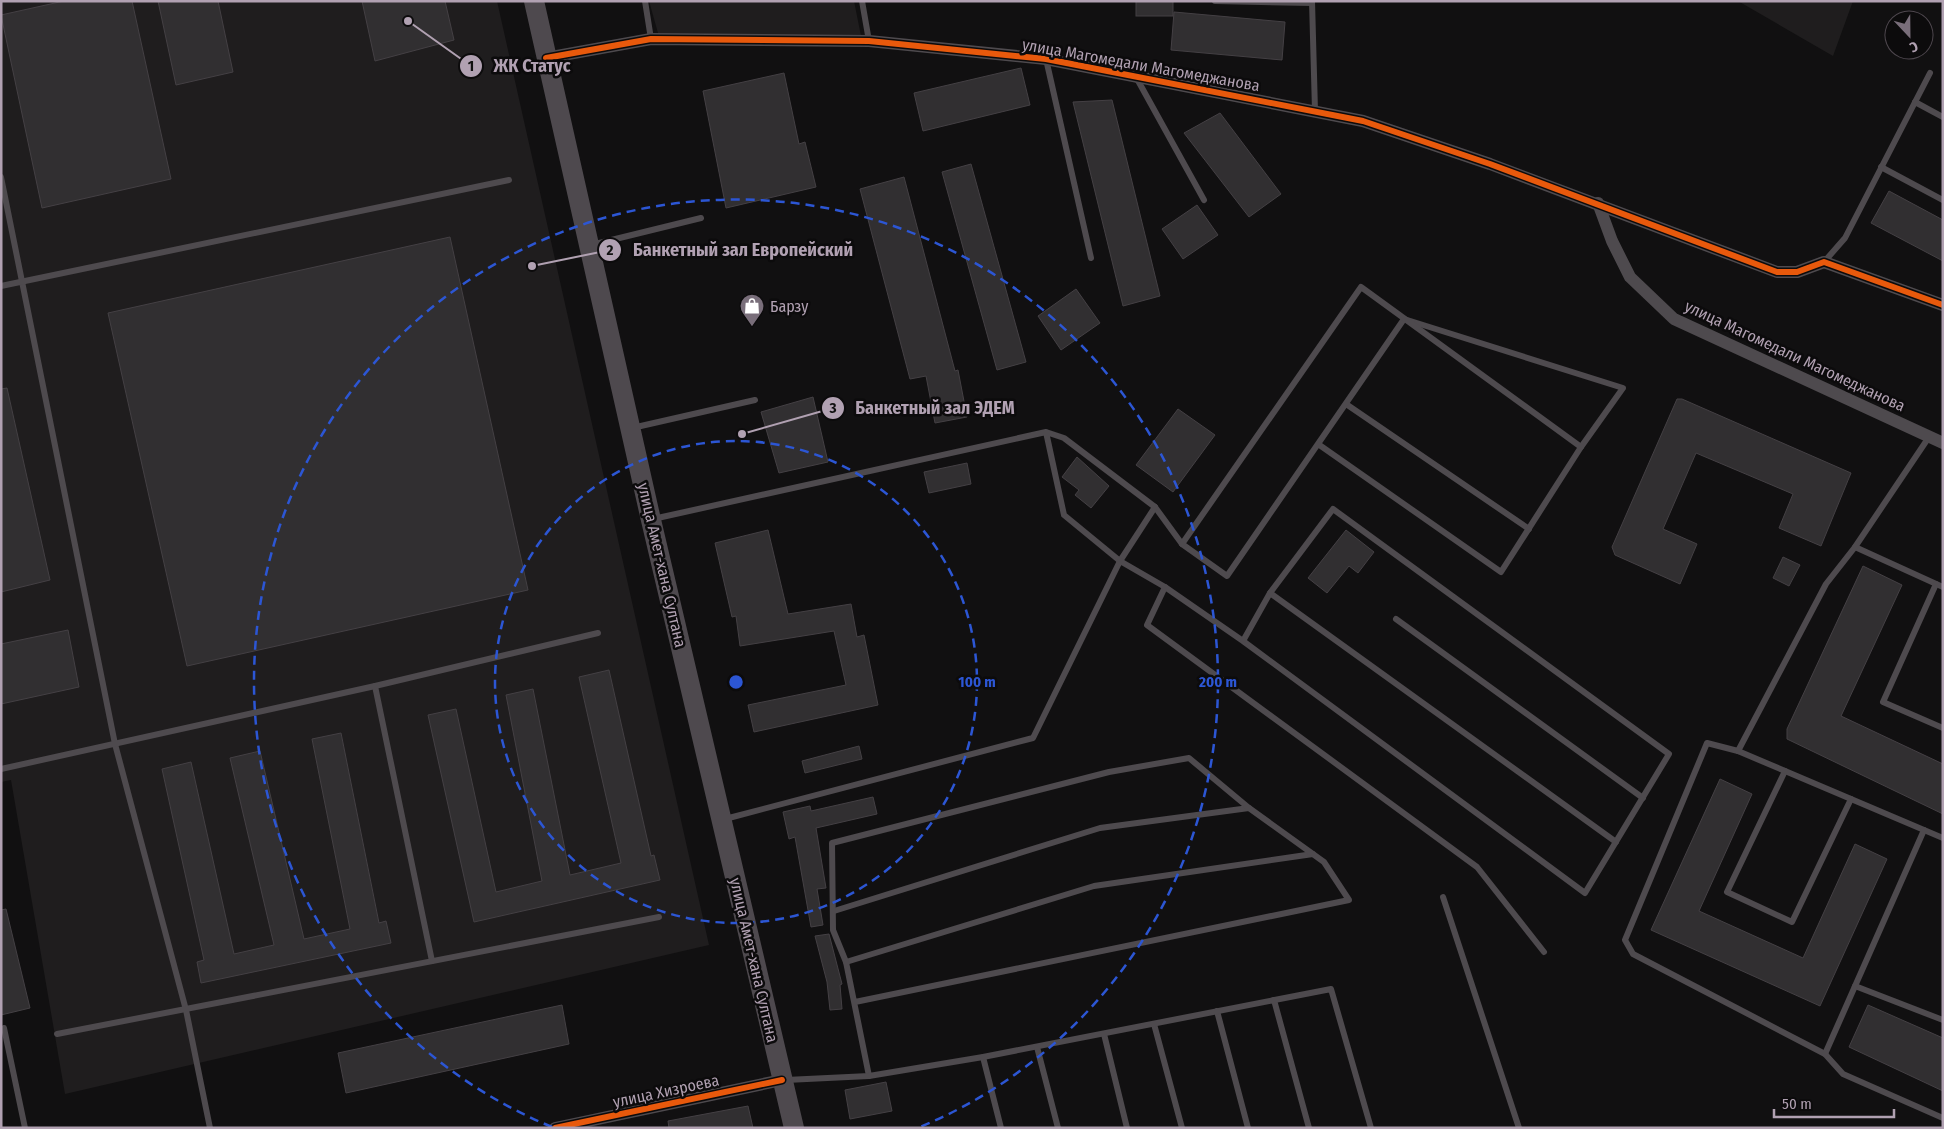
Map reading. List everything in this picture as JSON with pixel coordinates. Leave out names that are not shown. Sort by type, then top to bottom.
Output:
[{"type":"main road","name":"улица Амет-хана Султана","points":[[534,1],[651,520],[794,1128]]},
{"type":"street","name":"улица Магомедали Магомеджановa","points":[[546,58],[651,39],[869,41],[1046,59],[1363,122],[1490,164],[1598,203],[1612,241],[1630,277],[1674,319],[1943,443]]},
{"type":"street","points":[[1598,203],[1778,272],[1797,272],[1824,262],[1943,305]]},
{"type":"street","name":"улица Хизроева","points":[[555,1128],[782,1080]]},
{"type":"lane","points":[[645,1],[651,39]]},
{"type":"lane","points":[[862,1],[869,41]]},
{"type":"lane","points":[[1215,1],[1312,2],[1315,111]]},
{"type":"lane","points":[[1046,59],[1091,258]]},
{"type":"lane","points":[[1824,262],[1844,238],[1930,73]]},
{"type":"lane","points":[[1136,76],[1204,200]]},
{"type":"lane","points":[[1915,102],[1943,117]]},
{"type":"lane","points":[[1881,168],[1943,200]]},
{"type":"lane","points":[[1,177],[115,744],[186,1010],[210,1128]]},
{"type":"lane","points":[[1,286],[510,180]]},
{"type":"lane","points":[[589,246],[700,218]]},
{"type":"lane","points":[[1182,544],[1361,287],[1580,447]]},
{"type":"lane","points":[[651,520],[1046,432],[1064,438],[1155,508],[1182,544],[1227,576],[1404,319]]},
{"type":"lane","points":[[1318,444],[1501,572],[1580,447],[1623,388],[1404,319]]},
{"type":"lane","points":[[630,428],[755,400]]},
{"type":"lane","points":[[1346,404],[1529,528]]},
{"type":"lane","points":[[1046,432],[1064,515],[1120,560],[1165,587],[1243,640],[1585,893],[1669,754],[1333,509],[1270,593],[1243,640]]},
{"type":"lane","points":[[1738,751],[1826,584],[1855,547],[1929,437]]},
{"type":"lane","points":[[721,820],[1033,738],[1120,560],[1155,508]]},
{"type":"lane","points":[[1855,547],[1940,586],[1883,702],[1943,728]]},
{"type":"lane","points":[[1165,587],[1147,625],[1477,868],[1544,952]]},
{"type":"lane","points":[[1270,593],[1616,842]]},
{"type":"lane","points":[[1396,619],[1643,798]]},
{"type":"lane","points":[[1,769],[375,686],[598,633]]},
{"type":"lane","points":[[375,686],[432,962]]},
{"type":"lane","points":[[1943,838],[1738,751],[1708,743],[1625,940],[1633,954],[1825,1054],[1843,1074],[1943,1118]]},
{"type":"lane","points":[[856,1002],[1349,900],[1324,862],[1249,808],[1189,758],[1109,772],[832,843],[833,930],[846,962],[856,1002],[869,1076]]},
{"type":"lane","points":[[1785,771],[1727,892],[1792,922],[1851,799]]},
{"type":"lane","points":[[834,911],[1100,828],[1249,808]]},
{"type":"lane","points":[[1825,1054],[1924,830]]},
{"type":"lane","points":[[846,962],[1094,886],[1313,854]]},
{"type":"lane","points":[[1443,897],[1519,1128]]},
{"type":"lane","points":[[57,1034],[659,917]]},
{"type":"lane","points":[[1855,986],[1943,1020]]},
{"type":"lane","points":[[782,1080],[869,1076],[983,1057],[1331,989],[1371,1128]]},
{"type":"lane","points":[[1274,1000],[1309,1128]]},
{"type":"lane","points":[[1217,1011],[1248,1128]]},
{"type":"lane","points":[[1154,1024],[1182,1128]]},
{"type":"lane","points":[[4,1028],[25,1128]]},
{"type":"lane","points":[[1104,1034],[1127,1128]]},
{"type":"lane","points":[[1036,1047],[1058,1128]]},
{"type":"lane","points":[[983,1057],[1001,1128]]},
{"type":"shaded area","points":[[1,1],[497,1],[709,945],[65,1094],[11,780],[1,782]]},
{"type":"shaded area","points":[[649,1],[854,1],[863,46],[660,40]]},
{"type":"shaded area","points":[[1738,1],[1853,1],[1833,56]]},
{"type":"building","points":[[64,1],[132,1],[171,179],[42,208],[1,15]]},
{"type":"building","points":[[158,1],[218,1],[233,72],[176,85]]},
{"type":"building","points":[[362,1],[445,1],[454,40],[375,61]]},
{"type":"building","points":[[1136,1],[1173,1],[1173,16],[1136,16]]},
{"type":"building","points":[[1174,12],[1285,22],[1282,60],[1171,50]]},
{"type":"building","points":[[1021,68],[1030,105],[923,131],[914,93]]},
{"type":"building","points":[[784,73],[799,144],[805,142],[816,187],[726,208],[703,91]]},
{"type":"building","points":[[1112,100],[1160,296],[1123,306],[1073,102]]},
{"type":"building","points":[[1220,113],[1281,194],[1249,217],[1184,133]]},
{"type":"building","points":[[971,164],[1026,362],[997,370],[942,172]]},
{"type":"building","points":[[904,177],[955,371],[958,370],[967,417],[935,423],[926,376],[910,379],[860,189]]},
{"type":"building","points":[[1889,191],[1943,220],[1943,261],[1871,223]]},
{"type":"building","points":[[1197,205],[1218,235],[1183,259],[1162,229]]},
{"type":"building","points":[[450,237],[528,590],[187,666],[108,313]]},
{"type":"building","points":[[1076,289],[1100,323],[1061,350],[1038,316]]},
{"type":"building","points":[[7,388],[50,580],[1,592],[1,389]]},
{"type":"building","points":[[813,397],[828,462],[779,473],[761,412]]},
{"type":"building","points":[[1677,399],[1682,399],[1851,473],[1821,546],[1779,528],[1793,494],[1696,453],[1663,529],[1697,544],[1680,584],[1615,555],[1612,547]]},
{"type":"building","points":[[1178,409],[1215,435],[1173,492],[1136,465]]},
{"type":"building","points":[[1077,457],[1109,486],[1091,508],[1075,495],[1079,490],[1062,477]]},
{"type":"building","points":[[967,463],[971,484],[929,493],[924,472]]},
{"type":"building","points":[[768,530],[788,614],[851,604],[857,637],[864,635],[878,705],[754,732],[748,705],[846,685],[834,631],[740,646],[736,616],[732,617],[715,543]]},
{"type":"building","points":[[1346,530],[1374,552],[1358,573],[1349,566],[1327,593],[1308,578]]},
{"type":"building","points":[[1783,557],[1800,565],[1789,586],[1773,578]]},
{"type":"building","points":[[1863,566],[1902,585],[1841,716],[1943,764],[1943,814],[1787,739],[1787,729]]},
{"type":"building","points":[[68,630],[79,687],[1,704],[1,644]]},
{"type":"building","points":[[609,670],[651,856],[654,855],[660,880],[474,922],[428,715],[456,709],[496,892],[542,881],[506,695],[533,689],[570,875],[621,863],[579,677]]},
{"type":"building","points":[[341,733],[379,923],[386,921],[391,943],[201,983],[197,962],[204,960],[162,769],[191,762],[234,954],[274,945],[230,758],[260,751],[304,939],[350,929],[312,739]]},
{"type":"building","points":[[859,746],[862,759],[805,773],[802,761]]},
{"type":"building","points":[[1720,779],[1752,794],[1699,911],[1803,958],[1855,844],[1887,859],[1820,1006],[1651,930]]},
{"type":"building","points":[[873,797],[877,814],[816,828],[826,888],[817,889],[823,925],[811,927],[795,837],[789,839],[783,812],[810,806],[811,811]]},
{"type":"building","points":[[6,909],[30,1008],[1,1015],[1,910]]},
{"type":"building","points":[[829,934],[842,984],[840,985],[842,1009],[830,1010],[827,982],[815,936]]},
{"type":"building","points":[[562,1005],[569,1044],[346,1093],[338,1053]]},
{"type":"building","points":[[1868,1005],[1943,1038],[1943,1091],[1849,1047]]},
{"type":"building","points":[[886,1082],[892,1111],[850,1119],[845,1090]]},
{"type":"building","points":[[748,1106],[753,1128],[669,1128],[668,1121]]},
{"type":"cycle path","points":[[546,58],[651,39],[869,41],[1046,59],[1363,121],[1490,164],[1777,272],[1797,272],[1824,262],[1943,305]]},
{"type":"cycle path","points":[[555,1128],[782,1080]]},
{"type":"place","name":"ЖК Статус","points":[[408,21]]},
{"type":"place","name":"Банкетный зал Европейский","points":[[532,266]]},
{"type":"place","name":"Барзу","points":[[752,327]]},
{"type":"place","name":"Банкетный зал ЭДЕМ","points":[[742,434]]}]
